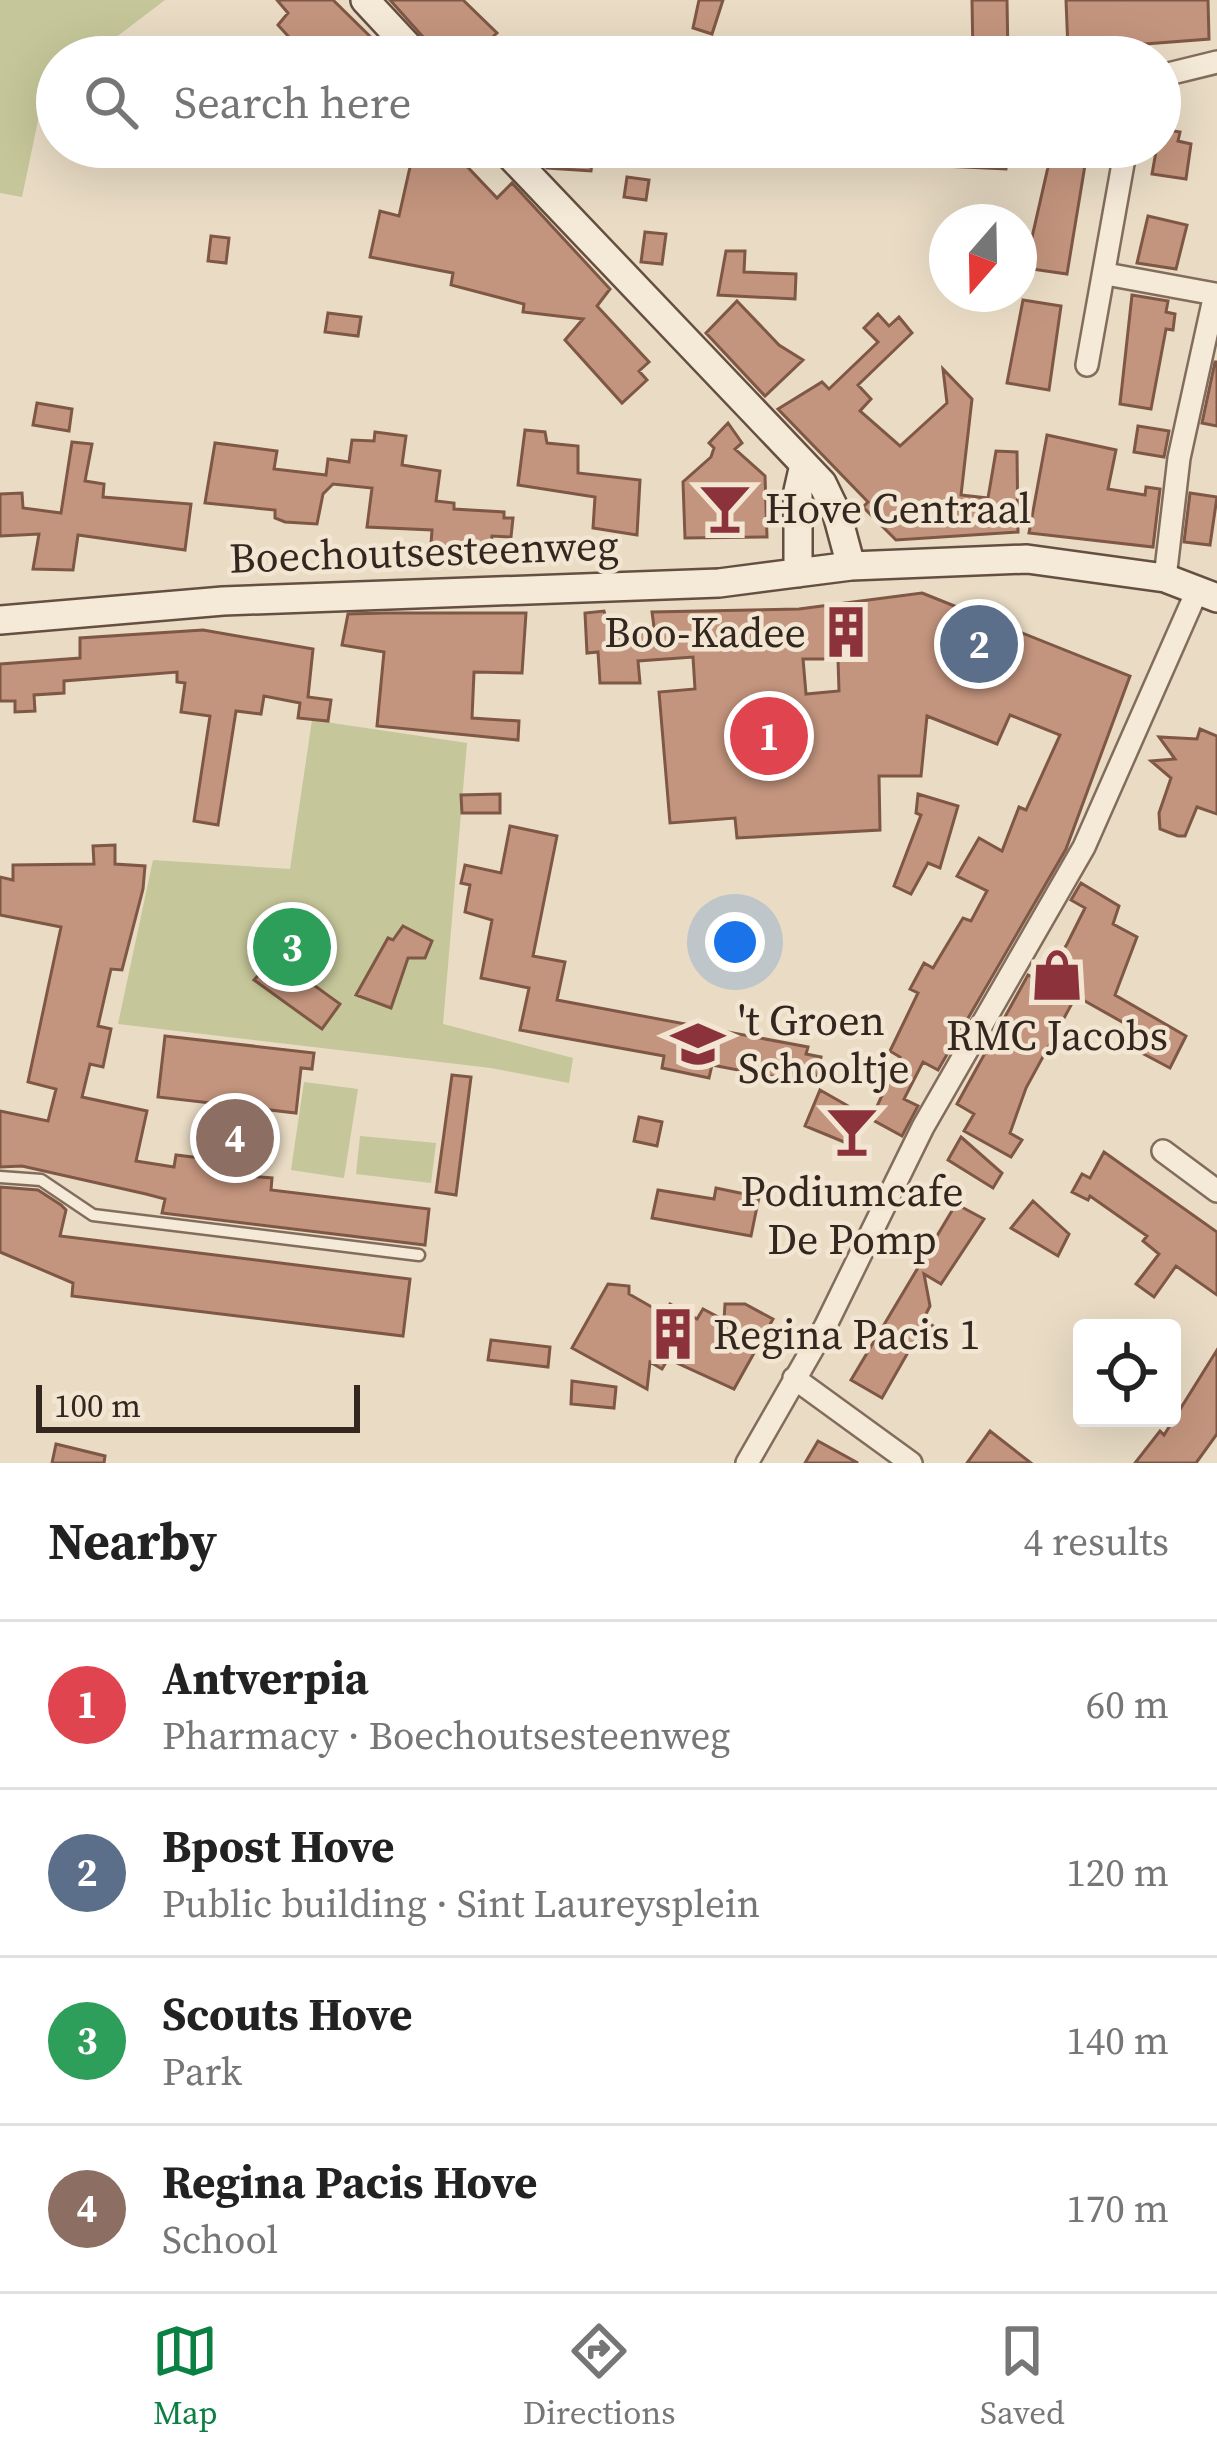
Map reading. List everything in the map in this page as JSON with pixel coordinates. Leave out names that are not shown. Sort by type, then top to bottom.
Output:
[{"type":"street","points":[[365,0],[398,36]]},
{"type":"street","points":[[1181,71],[1217,62]]},
{"type":"street","points":[[522,168],[772,428],[803,470],[822,483],[837,514],[851,566]]},
{"type":"street","points":[[1087,365],[1123,168]]},
{"type":"street","points":[[1106,274],[1215,294],[1179,458],[1165,578]]},
{"type":"street","points":[[799,573],[798,491],[803,470]]},
{"type":"street","name":"Boechoutsesteenweg","points":[[0,620],[223,601],[719,583],[851,566],[1027,559],[1165,578],[1207,594]]},
{"type":"street","points":[[747,1463],[923,1127],[1084,847],[1207,594]]},
{"type":"street","points":[[1163,1151],[1217,1191]]},
{"type":"street","points":[[794,1378],[911,1463]]},
{"type":"lane","points":[[0,1177],[41,1180],[93,1215],[419,1255]]},
{"type":"green space","points":[[0,0],[165,0],[118,36],[36,36],[36,130],[22,197],[0,193]]},
{"type":"green space","points":[[312,720],[467,743],[443,1024],[573,1058],[569,1083],[491,1068],[118,1024],[153,860],[290,869]]},
{"type":"green space","points":[[304,1082],[358,1089],[344,1178],[291,1170]]},
{"type":"green space","points":[[360,1136],[436,1143],[431,1183],[356,1174]]},
{"type":"building","points":[[277,0],[333,0],[370,36],[288,36],[278,25],[288,13]]},
{"type":"building","points":[[390,0],[463,0],[497,33],[494,36],[422,36]]},
{"type":"building","points":[[699,0],[723,0],[712,34],[693,28]]},
{"type":"building","points":[[972,0],[1007,0],[1008,36],[973,36]]},
{"type":"building","points":[[1066,0],[1208,0],[1209,39],[1067,36]]},
{"type":"building","points":[[1181,142],[1191,144],[1186,179],[1152,174],[1153,168],[1181,168]]},
{"type":"building","points":[[410,168],[468,168],[497,198],[512,183],[610,289],[597,306],[649,362],[639,371],[647,380],[622,403],[565,340],[583,319],[523,312],[524,304],[451,285],[453,273],[370,257],[380,211],[399,216]]},
{"type":"building","points":[[1048,168],[1085,168],[1067,274],[1037,270],[1037,215]]},
{"type":"building","points":[[627,177],[649,180],[646,200],[624,197]]},
{"type":"building","points":[[1148,216],[1187,225],[1176,269],[1137,263]]},
{"type":"building","points":[[645,232],[666,234],[662,264],[641,262]]},
{"type":"building","points":[[211,236],[229,238],[226,263],[208,261]]},
{"type":"building","points":[[726,251],[745,251],[744,272],[796,274],[795,299],[718,295]]},
{"type":"building","points":[[1132,295],[1168,301],[1166,312],[1175,314],[1173,330],[1166,329],[1151,409],[1120,404]]},
{"type":"building","points":[[737,301],[779,345],[803,360],[765,396],[706,333]]},
{"type":"building","points":[[1037,302],[1061,306],[1049,390],[1007,383],[1021,312],[1037,312]]},
{"type":"building","points":[[328,313],[361,317],[358,336],[325,332]]},
{"type":"building","points":[[878,314],[889,326],[899,317],[912,333],[858,385],[871,399],[860,411],[900,446],[947,403],[943,369],[972,399],[961,495],[988,498],[996,451],[1017,452],[1018,532],[896,540],[863,507],[868,502],[778,409],[822,382],[829,389],[878,342],[864,328]]},
{"type":"building","points":[[1217,362],[1217,426],[1202,423]]},
{"type":"building","points":[[37,403],[72,409],[69,431],[33,425]]},
{"type":"building","name":"Hove Centraal","points":[[728,423],[742,443],[735,449],[765,476],[767,537],[685,538],[683,482],[711,457],[714,448],[709,443]]},
{"type":"building","points":[[1138,426],[1169,431],[1164,457],[1134,452]]},
{"type":"building","points":[[525,430],[545,432],[547,443],[578,446],[578,473],[640,480],[637,535],[593,528],[595,497],[518,485]]},
{"type":"building","points":[[375,432],[406,436],[402,465],[440,471],[436,501],[454,503],[454,509],[504,512],[504,518],[513,518],[511,537],[492,536],[490,550],[431,544],[432,530],[367,527],[372,488],[333,484],[323,494],[317,524],[285,522],[275,518],[275,510],[205,503],[215,443],[277,451],[274,469],[326,475],[328,459],[349,462],[352,440],[374,441]]},
{"type":"building","points":[[1047,435],[1116,450],[1108,489],[1145,495],[1146,487],[1160,489],[1153,547],[1029,533]]},
{"type":"building","points":[[72,442],[92,444],[85,481],[104,484],[103,497],[191,504],[185,550],[78,535],[73,570],[33,569],[39,534],[0,536],[0,494],[22,493],[23,508],[61,513]]},
{"type":"building","points":[[1190,493],[1217,497],[1210,545],[1184,542]]},
{"type":"building","points":[[922,593],[1130,676],[1066,849],[938,1070],[923,1062],[904,1099],[918,1106],[902,1136],[871,1119],[900,1057],[890,1051],[918,993],[910,989],[924,963],[933,968],[963,918],[971,921],[987,891],[957,876],[979,838],[1002,851],[1019,807],[1026,810],[1060,735],[1010,715],[997,744],[927,716],[921,776],[879,776],[880,830],[737,838],[735,818],[670,823],[659,692],[695,689],[693,657],[638,661],[640,683],[600,683],[598,652],[587,653],[585,613],[604,611],[610,631],[654,627],[652,612],[799,609]],"holes":[[[803,659],[838,659],[839,691],[806,694]]]},
{"type":"building","points":[[526,613],[522,673],[474,672],[472,718],[519,721],[518,740],[377,726],[384,652],[342,645],[348,614]]},
{"type":"building","points":[[203,630],[313,649],[308,697],[331,700],[328,721],[298,718],[300,703],[264,696],[261,714],[236,711],[218,825],[194,821],[210,716],[181,712],[185,683],[177,682],[177,672],[64,681],[64,693],[34,695],[35,711],[15,712],[15,701],[0,701],[0,664],[80,658],[80,638]]},
{"type":"building","points":[[1200,729],[1217,736],[1217,814],[1197,807],[1185,836],[1178,836],[1160,829],[1159,813],[1171,778],[1151,761],[1175,759],[1159,737],[1197,739]]},
{"type":"building","points":[[500,794],[500,813],[462,813],[461,795]]},
{"type":"building","points":[[918,794],[958,806],[940,868],[928,863],[911,894],[894,886],[921,815],[916,813]]},
{"type":"building","points":[[510,826],[557,836],[533,956],[565,962],[557,1000],[808,1047],[806,1054],[821,1057],[816,1085],[712,1065],[709,1078],[662,1068],[664,1056],[520,1030],[529,988],[481,978],[492,920],[465,912],[470,885],[461,883],[465,865],[501,873]]},
{"type":"building","points":[[115,845],[115,864],[145,866],[143,889],[122,970],[111,969],[98,1026],[111,1029],[103,1067],[90,1064],[82,1097],[147,1111],[136,1161],[174,1167],[176,1155],[249,1164],[247,1176],[272,1178],[271,1190],[429,1209],[425,1245],[162,1213],[165,1199],[22,1166],[0,1167],[0,1111],[48,1121],[56,1089],[28,1082],[61,927],[0,915],[0,877],[13,880],[13,865],[94,864],[93,846]]},
{"type":"building","points":[[1081,883],[1119,906],[1113,924],[1137,937],[1115,995],[1186,1036],[1170,1068],[1138,1051],[1147,1036],[1076,996],[1026,1088],[1010,1133],[1022,1140],[1011,1157],[964,1131],[974,1114],[957,1104],[1028,975],[1044,983],[1067,944],[1085,908],[1071,900]]},
{"type":"building","points":[[403,926],[432,941],[425,958],[408,958],[391,1008],[356,995],[388,938],[393,940]]},
{"type":"building","points":[[280,951],[304,978],[340,1004],[322,1029],[254,980]]},
{"type":"building","points":[[165,1036],[314,1053],[312,1069],[301,1068],[296,1113],[158,1097]]},
{"type":"building","points":[[452,1075],[471,1077],[456,1195],[436,1192]]},
{"type":"building","points":[[820,1090],[864,1115],[849,1144],[805,1126]]},
{"type":"building","points":[[639,1117],[662,1122],[657,1146],[634,1141]]},
{"type":"building","points":[[961,1137],[1002,1173],[993,1188],[948,1160]]},
{"type":"building","points":[[1104,1152],[1217,1232],[1217,1295],[1176,1266],[1154,1297],[1136,1284],[1159,1254],[1143,1241],[1147,1236],[1090,1196],[1088,1200],[1072,1192],[1082,1174],[1090,1178]]},
{"type":"building","points":[[0,1187],[38,1190],[61,1205],[66,1210],[60,1236],[410,1279],[403,1336],[72,1296],[73,1283],[0,1252]]},
{"type":"building","points":[[716,1188],[759,1197],[751,1236],[652,1218],[658,1190],[714,1199]]},
{"type":"building","points":[[1033,1201],[1069,1234],[1058,1256],[1011,1228]]},
{"type":"building","points":[[956,1204],[984,1219],[941,1284],[924,1274],[930,1306],[924,1318],[933,1326],[922,1344],[915,1340],[882,1398],[851,1380]]},
{"type":"building","name":"Regina Pacis 1","points":[[608,1284],[629,1286],[629,1294],[664,1314],[670,1304],[697,1319],[703,1309],[724,1320],[725,1304],[745,1304],[773,1319],[734,1389],[668,1359],[662,1369],[650,1362],[647,1389],[572,1348]]},
{"type":"building","points":[[491,1340],[550,1347],[548,1367],[488,1360]]},
{"type":"building","points":[[1217,1350],[1217,1434],[1196,1463],[1135,1463],[1160,1431],[1164,1435],[1169,1427],[1181,1427],[1181,1408]]},
{"type":"building","points":[[572,1381],[616,1387],[614,1408],[571,1404]]},
{"type":"building","points":[[990,1431],[1031,1463],[967,1463]]},
{"type":"building","points":[[818,1441],[858,1463],[805,1463]]},
{"type":"building","points":[[56,1444],[105,1456],[104,1463],[52,1463]]},
{"type":"place","name":"Hove Centraal","points":[[725,508]]},
{"type":"place","name":"Boo-Kadee","points":[[846,632]]},
{"type":"place","name":"Bpost Hove","points":[[979,644]]},
{"type":"place","name":"Antverpia","points":[[769,736]]},
{"type":"place","name":"Scouts Hove","points":[[292,947]]},
{"type":"place","name":"RMC Jacobs","points":[[1057,975]]},
{"type":"place","name":"'t Groen Schooltje","points":[[698,1044]]},
{"type":"place","name":"Podiumcafe De Pomp","points":[[852,1131]]},
{"type":"place","name":"Regina Pacis Hove","points":[[235,1138]]},
{"type":"place","name":"Regina Pacis 1","points":[[673,1334]]}]
